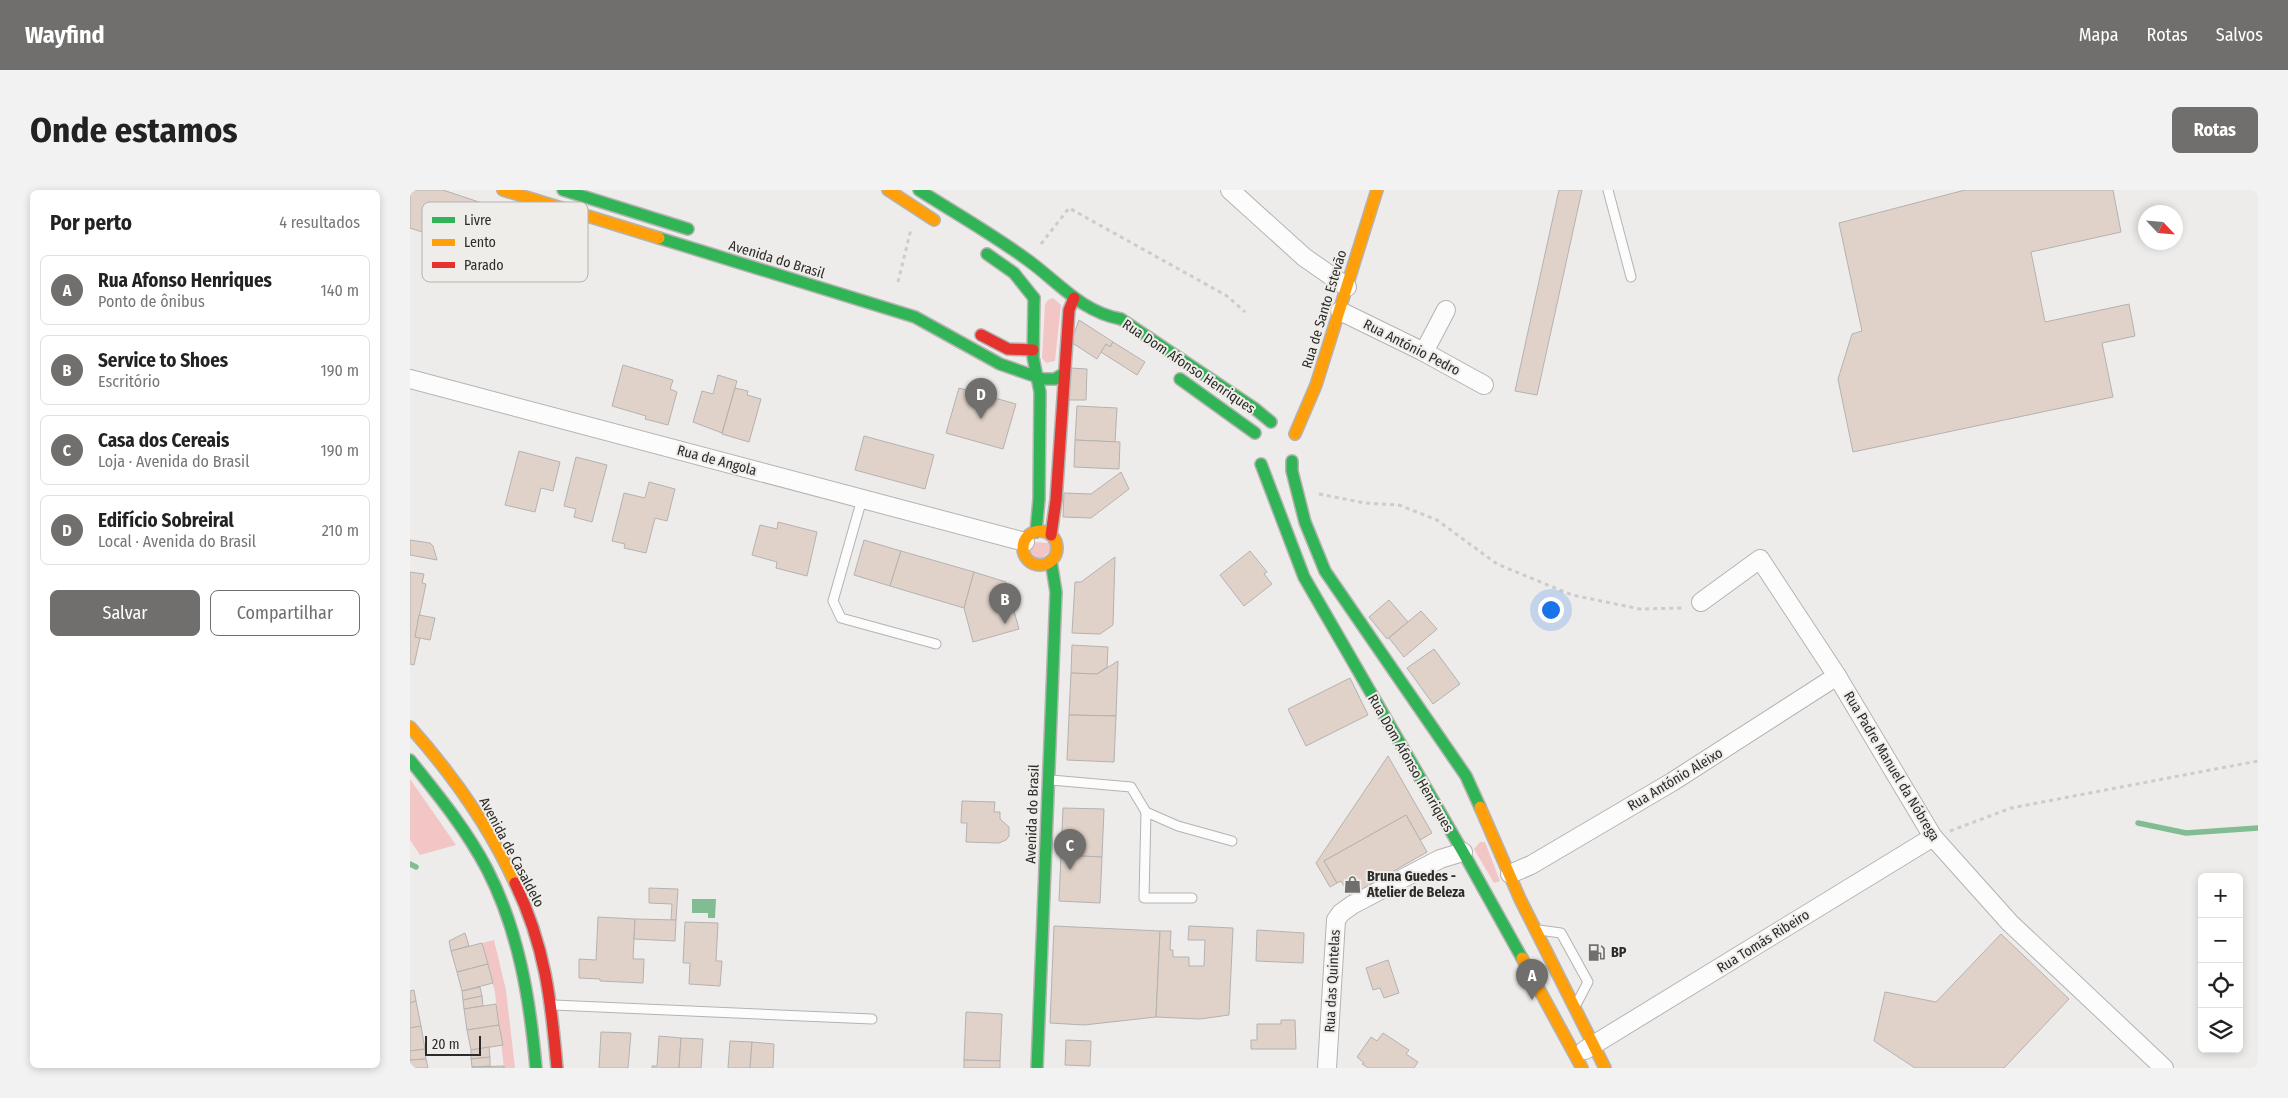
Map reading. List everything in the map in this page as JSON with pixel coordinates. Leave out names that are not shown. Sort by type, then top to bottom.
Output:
[{"type":"street","name":"Avenida do Brasil","points":[[503,190],[542,202]]},
{"type":"street","points":[[563,190],[702,234]]},
{"type":"street","points":[[888,190],[946,227]]},
{"type":"street","name":"Rua Dom Afonso Henriques","points":[[919,190],[1029,261],[1058,287],[1074,298],[1104,316],[1120,319],[1254,408],[1271,422]]},
{"type":"street","points":[[1230,190],[1304,258],[1347,287]]},
{"type":"street","name":"Rua de Santo Estevão","points":[[1295,434],[1316,385],[1377,190]]},
{"type":"street","name":"Avenida do Brasil","points":[[588,216],[915,317],[1000,364],[1049,380],[1063,374]]},
{"type":"street","points":[[978,248],[1024,281],[1034,298],[1033,350],[1035,375],[1040,392],[1039,499],[1025,556],[1037,569],[1050,561]]},
{"type":"street","points":[[1034,298],[1044,291],[1058,287]]},
{"type":"street","name":"Avenida do Brasil","points":[[1037,1068],[1056,592],[1050,561],[1057,545],[1051,535],[1056,500],[1068,310],[1074,298]]},
{"type":"street","points":[[1424,352],[1446,310]]},
{"type":"street","name":"Rua António Pedro","points":[[1340,311],[1424,352],[1484,385]]},
{"type":"street","name":"Rua Dom Afonso Henriques","points":[[1104,316],[1112,330]]},
{"type":"street","points":[[973,331],[1008,349],[1033,350]]},
{"type":"street","name":"Rua Dom Afonso Henriques","points":[[1174,374],[1255,433]]},
{"type":"street","name":"Rua de Angola","points":[[410,379],[862,499],[1030,537]]},
{"type":"street","name":"Rua Dom Afonso Henriques","points":[[1295,434],[1285,424],[1271,422],[1264,424],[1255,433],[1252,450],[1261,464],[1304,577],[1461,842],[1493,909],[1579,1062],[1593,1045]]},
{"type":"street","points":[[1295,434],[1298,448],[1292,461],[1292,471],[1305,522],[1326,571],[1455,760],[1474,793],[1483,826],[1510,874],[1513,905],[1535,930],[1605,1068]]},
{"type":"street","points":[[1261,464],[1277,468],[1292,461]]},
{"type":"street","points":[[1030,537],[1041,531],[1051,535]]},
{"type":"street","name":"Rua Padre Manuel da Nóbrega","points":[[1701,602],[1760,559],[1837,676],[1933,837],[2010,923],[2164,1068]]},
{"type":"street","name":"Rua António Aleixo","points":[[1510,874],[1531,865],[1672,782],[1837,676]]},
{"type":"street","name":"Avenida de Casaldelo","points":[[410,727],[460,788],[488,833],[534,925],[545,965],[557,1068]]},
{"type":"street","points":[[410,760],[472,844],[495,885],[523,970],[536,1068]]},
{"type":"street","name":"Rua Tomás Ribeiro","points":[[1593,1045],[1933,837]]},
{"type":"street","name":"Rua das Quintelas","points":[[1327,1068],[1336,920],[1341,913],[1352,906],[1440,859],[1461,842]]},
{"type":"street","points":[[1493,909],[1513,905]]},
{"type":"lane","points":[[1608,190],[1631,277]]},
{"type":"lane","points":[[862,499],[832,601],[841,618],[936,644]]},
{"type":"lane","points":[[1048,780],[1131,787],[1146,812],[1144,898],[1192,898]]},
{"type":"lane","points":[[1146,812],[1178,826],[1232,841]]},
{"type":"lane","points":[[1535,930],[1561,933],[1588,982],[1575,1008]]},
{"type":"lane","points":[[551,1005],[872,1019]]},
{"type":"path","points":[[1036,252],[1069,208],[1226,296],[1245,312]]},
{"type":"path","points":[[898,282],[908,241]]},
{"type":"path","points":[[1297,490],[1365,503],[1399,505],[1437,520],[1497,564],[1572,595],[1640,608],[1693,607],[1701,602]]},
{"type":"path","points":[[1933,837],[2011,808],[2258,761]]},
{"type":"shaded area","points":[[1053,298],[1061,305],[1055,361],[1046,363],[1042,358],[1045,304]]},
{"type":"shaded area","points":[[1031,542],[1050,543],[1050,551],[1041,559],[1036,558],[1029,550]]},
{"type":"shaded area","points":[[410,779],[456,845],[420,855],[410,840]]},
{"type":"shaded area","points":[[1480,842],[1485,842],[1500,881],[1494,883],[1474,849]]},
{"type":"shaded area","points":[[692,899],[716,899],[715,918],[708,918],[708,913],[692,913]]},
{"type":"shaded area","points":[[494,940],[506,990],[515,1068],[504,1068],[495,993],[482,943]]},
{"type":"building","points":[[410,190],[443,190],[479,202],[422,202],[422,232],[410,228]]},
{"type":"building","points":[[1559,190],[1582,190],[1537,395],[1515,391]]},
{"type":"building","points":[[1965,190],[2113,190],[2121,232],[2031,252],[2045,322],[2129,304],[2135,336],[2102,343],[2113,397],[1853,452],[1838,379],[1852,334],[1862,331],[1839,223]]},
{"type":"building","points":[[1079,320],[1113,342],[1110,347],[1106,344],[1097,359],[1071,342]]},
{"type":"building","points":[[1113,342],[1145,362],[1137,375],[1101,352],[1106,344],[1110,347]]},
{"type":"building","points":[[623,365],[673,380],[670,389],[677,392],[668,425],[645,419],[646,416],[612,406]]},
{"type":"building","points":[[1070,368],[1087,369],[1086,400],[1069,400]]},
{"type":"building","points":[[718,375],[737,381],[722,433],[693,422],[702,391],[713,394]]},
{"type":"building","points":[[735,388],[748,391],[747,395],[761,399],[749,442],[722,434]]},
{"type":"building","points":[[959,388],[1016,404],[1003,449],[946,433]]},
{"type":"building","points":[[1077,406],[1117,408],[1115,442],[1075,440]]},
{"type":"building","points":[[864,436],[934,455],[925,489],[855,470]]},
{"type":"building","points":[[1075,440],[1120,442],[1119,469],[1074,467]]},
{"type":"building","points":[[519,451],[560,462],[553,491],[541,488],[535,512],[505,505]]},
{"type":"building","points":[[576,457],[607,465],[592,522],[574,517],[576,509],[564,506]]},
{"type":"building","points":[[1121,472],[1129,489],[1091,518],[1063,517],[1064,493],[1091,494]]},
{"type":"building","points":[[649,482],[675,489],[667,521],[655,518],[646,553],[624,548],[625,544],[612,541],[624,493],[645,498]]},
{"type":"building","points":[[778,522],[817,532],[807,576],[776,568],[777,562],[752,555],[760,525],[777,529]]},
{"type":"building","points":[[410,540],[430,543],[433,546],[437,560],[410,555]]},
{"type":"building","points":[[864,540],[901,551],[890,586],[854,575]]},
{"type":"building","points":[[901,551],[974,572],[964,608],[890,586]]},
{"type":"building","points":[[1250,551],[1267,572],[1264,574],[1272,584],[1244,606],[1220,575]]},
{"type":"building","points":[[1115,557],[1113,625],[1100,634],[1072,633],[1075,582],[1081,582]]},
{"type":"building","points":[[410,572],[424,574],[422,583],[426,584],[415,637],[420,638],[414,665],[410,664]]},
{"type":"building","points":[[974,572],[1006,582],[1019,629],[973,642],[964,608]]},
{"type":"building","points":[[1389,600],[1408,622],[1387,639],[1369,617]]},
{"type":"building","points":[[1421,611],[1437,629],[1404,657],[1389,638]]},
{"type":"building","points":[[419,615],[435,618],[430,640],[415,637]]},
{"type":"building","points":[[1072,645],[1108,647],[1107,667],[1097,674],[1071,673]]},
{"type":"building","points":[[1434,649],[1460,684],[1433,704],[1407,668]]},
{"type":"building","points":[[1118,661],[1116,716],[1069,715],[1071,673],[1097,674]]},
{"type":"building","points":[[1350,678],[1368,715],[1306,746],[1288,709]]},
{"type":"building","points":[[1069,715],[1116,716],[1114,762],[1067,760]]},
{"type":"building","points":[[1388,756],[1432,833],[1420,840],[1406,815],[1324,861],[1337,883],[1330,887],[1316,863]]},
{"type":"building","points":[[962,801],[995,802],[994,812],[1000,812],[1000,819],[1009,827],[1009,836],[1006,840],[999,843],[966,842],[967,823],[961,823]]},
{"type":"building","points":[[1063,808],[1104,809],[1102,857],[1061,855]]},
{"type":"building","points":[[1406,815],[1427,852],[1350,896],[1341,881],[1337,883],[1324,861]]},
{"type":"building","points":[[1061,855],[1102,857],[1100,903],[1059,901]]},
{"type":"building","points":[[649,888],[678,889],[676,920],[671,920],[672,904],[649,903]]},
{"type":"building","points":[[598,917],[635,919],[633,959],[644,959],[643,983],[579,978],[579,959],[596,960]]},
{"type":"building","points":[[635,919],[676,920],[675,941],[634,939]]},
{"type":"building","points":[[685,922],[718,923],[716,961],[722,961],[720,986],[689,984],[690,963],[683,963]]},
{"type":"building","points":[[1054,926],[1160,931],[1156,1017],[1084,1025],[1050,1023]]},
{"type":"building","points":[[1189,926],[1233,928],[1229,1015],[1200,1019],[1156,1017],[1160,931],[1171,931],[1170,950],[1173,950],[1173,957],[1189,957],[1189,966],[1204,966],[1205,940],[1188,940]]},
{"type":"building","points":[[1257,930],[1304,933],[1303,963],[1256,961]]},
{"type":"building","points":[[465,933],[469,946],[451,951],[449,941]]},
{"type":"building","points":[[2001,934],[2069,999],[2004,1068],[1915,1068],[1874,1041],[1885,992],[1936,1002]]},
{"type":"building","points":[[482,943],[488,964],[457,972],[451,951]]},
{"type":"building","points":[[1388,960],[1399,993],[1384,998],[1380,988],[1373,990],[1366,968]]},
{"type":"building","points":[[488,964],[493,983],[462,991],[457,972]]},
{"type":"building","points":[[480,987],[482,996],[463,1000],[462,991]]},
{"type":"building","points":[[414,990],[416,1001],[410,1003],[410,991]]},
{"type":"building","points":[[482,996],[483,1006],[464,1009],[463,1000]]},
{"type":"building","points":[[416,1001],[421,1026],[410,1028],[410,1003]]},
{"type":"building","points":[[496,1004],[499,1025],[467,1030],[464,1009]]},
{"type":"building","points":[[966,1012],[1002,1014],[1000,1061],[964,1060]]},
{"type":"building","points":[[1281,1020],[1295,1020],[1296,1049],[1251,1049],[1251,1040],[1257,1040],[1257,1024],[1281,1024]]},
{"type":"building","points":[[499,1025],[503,1045],[471,1050],[467,1030]]},
{"type":"building","points":[[421,1026],[425,1049],[410,1051],[410,1028]]},
{"type":"building","points":[[601,1032],[631,1033],[628,1068],[599,1068]]},
{"type":"building","points":[[1383,1033],[1409,1050],[1406,1054],[1418,1062],[1414,1068],[1368,1068],[1362,1064],[1364,1063],[1357,1057],[1371,1037],[1377,1041]]},
{"type":"building","points":[[659,1036],[681,1038],[679,1068],[652,1068],[652,1066],[657,1066]]},
{"type":"building","points":[[681,1038],[703,1039],[701,1068],[679,1068]]},
{"type":"building","points":[[1066,1040],[1091,1041],[1090,1066],[1065,1065]]},
{"type":"building","points":[[730,1041],[752,1042],[750,1068],[728,1068]]},
{"type":"building","points":[[752,1042],[774,1044],[773,1068],[750,1068]]},
{"type":"building","points":[[489,1047],[490,1057],[471,1059],[471,1050]]},
{"type":"building","points":[[425,1049],[426,1059],[410,1060],[410,1051]]},
{"type":"building","points":[[490,1057],[490,1066],[472,1067],[471,1059]]},
{"type":"building","points":[[426,1059],[428,1068],[410,1068],[410,1060]]},
{"type":"building","points":[[964,1060],[1000,1061],[1000,1068],[964,1068]]},
{"type":"building","points":[[504,1066],[504,1068],[472,1068],[472,1067]]},
{"type":"waterway","points":[[2138,823],[2186,833],[2258,828]]},
{"type":"waterway","points":[[410,864],[416,867]]},
{"type":"traffic: fast","points":[[563,190],[688,229]]},
{"type":"traffic: fast","points":[[919,190],[1016,251],[1072,296],[1094,310],[1121,319],[1254,408],[1271,422]]},
{"type":"traffic: fast","points":[[659,238],[915,317],[1000,364],[1043,379],[1055,379],[1063,374]]},
{"type":"traffic: fast","points":[[987,254],[1014,273],[1034,298]]},
{"type":"traffic: fast","points":[[1034,298],[1033,357],[1040,392],[1039,499],[1036,532]]},
{"type":"traffic: fast","points":[[1180,379],[1255,433]]},
{"type":"traffic: fast","points":[[1292,461],[1292,471],[1305,522],[1325,571],[1466,776],[1480,807]]},
{"type":"traffic: fast","points":[[1261,464],[1304,577],[1522,958]]},
{"type":"traffic: fast","points":[[1037,1068],[1056,592],[1051,561]]},
{"type":"traffic: fast","points":[[410,760],[470,840],[498,893],[515,941],[521,966],[536,1068]]},
{"type":"traffic: slow","points":[[503,190],[542,202]]},
{"type":"traffic: slow","points":[[888,190],[934,220]]},
{"type":"traffic: slow","points":[[1295,434],[1316,385],[1377,190]]},
{"type":"traffic: slow","points":[[588,216],[659,238]]},
{"type":"traffic: slow","points":[[1040,531],[1052,536],[1057,548],[1052,560],[1040,565],[1028,560],[1023,548],[1028,536],[1040,531]]},
{"type":"traffic: slow","points":[[410,727],[469,801],[494,841],[515,883]]},
{"type":"traffic: slow","points":[[1480,807],[1520,899],[1605,1068]]},
{"type":"traffic: slow","points":[[1522,958],[1582,1068]]},
{"type":"traffic: jam","points":[[1051,535],[1056,500],[1069,310],[1074,298]]},
{"type":"traffic: jam","points":[[981,335],[1008,349],[1033,350]]},
{"type":"traffic: jam","points":[[515,883],[533,929],[545,973],[557,1068]]},
{"type":"place","name":"Edifício Sobreiral","points":[[981,419]]},
{"type":"place","name":"Service to Shoes","points":[[1005,624]]},
{"type":"place","name":"Casa dos Cereais","points":[[1070,870]]},
{"type":"place","name":"Bruna Guedes - Atelier de Beleza","points":[[1353,884]]},
{"type":"place","name":"BP","points":[[1597,952]]},
{"type":"place","name":"Rua Afonso Henriques","points":[[1532,1000]]}]
